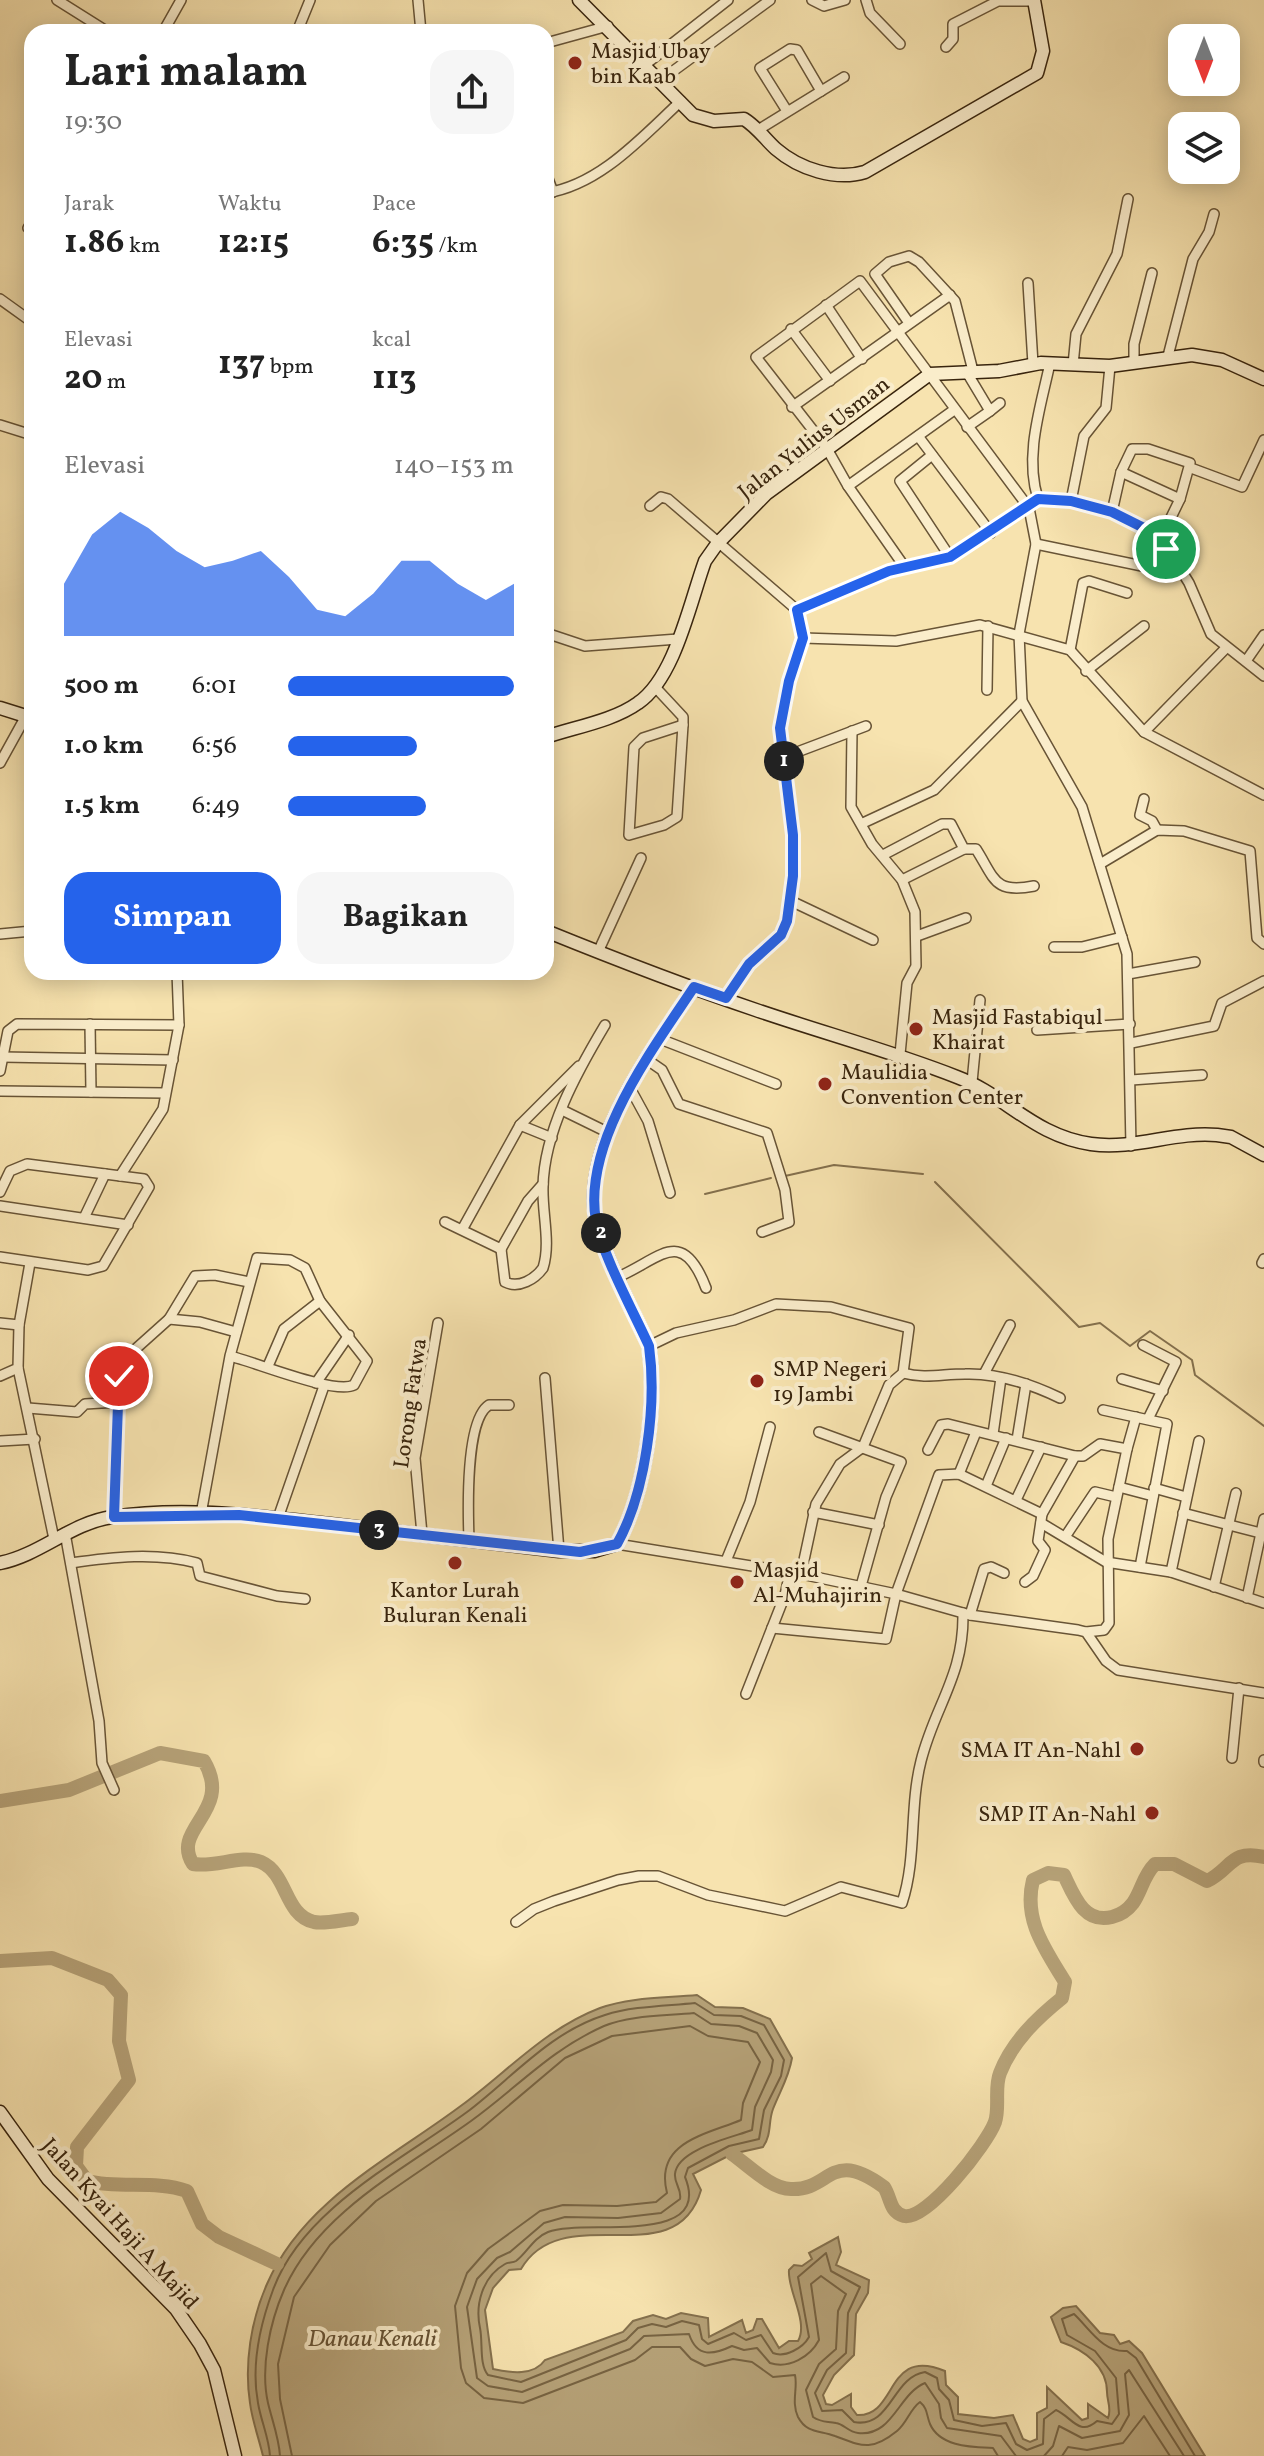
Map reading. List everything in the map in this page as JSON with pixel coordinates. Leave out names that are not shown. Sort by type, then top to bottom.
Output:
[{"type":"street","points":[[57,0],[95,24]]},
{"type":"street","points":[[300,24],[310,0]]},
{"type":"street","points":[[418,0],[420,24]]},
{"type":"street","points":[[582,0],[693,115],[704,120],[744,119],[778,150],[808,167],[846,176],[865,172],[1037,73],[1043,51],[1034,0],[990,4],[953,24],[953,39],[946,47]]},
{"type":"street","points":[[646,64],[728,0]]},
{"type":"street","points":[[661,80],[770,0]]},
{"type":"street","points":[[812,0],[824,6],[845,0]]},
{"type":"street","points":[[866,0],[870,13],[900,44]]},
{"type":"street","points":[[167,24],[177,1]]},
{"type":"street","points":[[554,41],[608,26]]},
{"type":"street","points":[[787,111],[760,68],[790,49],[797,50],[821,91]]},
{"type":"street","points":[[758,130],[844,77]]},
{"type":"street","points":[[554,192],[573,187],[596,174],[681,101]]},
{"type":"street","points":[[1073,365],[1076,334],[1117,254],[1128,199]]},
{"type":"street","points":[[1168,356],[1193,259],[1209,232],[1214,214]]},
{"type":"street","points":[[909,323],[875,276],[877,269],[903,256],[914,257],[958,306],[969,371],[990,411]]},
{"type":"street","points":[[1134,363],[1134,344],[1152,273]]},
{"type":"street","points":[[904,566],[848,486],[826,447],[755,356],[862,281],[898,334],[1029,508],[1036,544],[1019,634],[1022,701],[1082,807],[1122,937],[1128,974],[1131,1043],[1131,1146]]},
{"type":"street","points":[[1028,283],[1033,364]]},
{"type":"street","points":[[792,407],[950,295]]},
{"type":"street","points":[[0,299],[24,316]]},
{"type":"street","points":[[826,305],[862,359]]},
{"type":"street","points":[[791,329],[830,381]]},
{"type":"street","points":[[930,374],[1050,363],[1110,366],[1168,356],[1222,360],[1264,379]]},
{"type":"street","points":[[1038,499],[1034,482],[1036,432],[1050,363]]},
{"type":"street","points":[[1071,501],[1084,436],[1106,408],[1110,366]]},
{"type":"street","name":"Jalan Yulius Usman","points":[[656,688],[678,639],[705,561],[717,544],[766,494],[826,447],[930,374]]},
{"type":"street","points":[[967,427],[1000,403]]},
{"type":"street","points":[[848,486],[954,410]]},
{"type":"street","points":[[0,425],[24,432]]},
{"type":"street","points":[[918,436],[991,533]]},
{"type":"street","points":[[1191,468],[1242,487],[1264,440]]},
{"type":"street","points":[[1036,544],[1146,567],[1180,499],[1190,463],[1137,447],[1129,453],[1121,472],[1112,512]]},
{"type":"street","points":[[932,455],[900,481],[950,557]]},
{"type":"street","points":[[1121,472],[1180,499]]},
{"type":"street","points":[[650,506],[661,497],[668,499],[797,610],[803,638],[789,681],[780,728],[793,835],[791,901],[781,935],[749,964],[726,998]]},
{"type":"street","points":[[797,610],[904,566],[950,557],[1029,508],[1038,499],[1071,501],[1112,512],[1160,536],[1189,583],[1206,627],[1226,648],[1264,676]]},
{"type":"street","points":[[1070,650],[1083,583],[1089,581],[1127,593]]},
{"type":"street","points":[[803,638],[896,641],[988,626],[1070,650],[1144,732],[1264,795]]},
{"type":"street","points":[[987,690],[988,626]]},
{"type":"street","points":[[1086,671],[1144,626]]},
{"type":"street","points":[[1246,661],[1264,635]]},
{"type":"street","points":[[554,636],[585,646],[678,639]]},
{"type":"street","points":[[1144,732],[1226,648]]},
{"type":"street","points":[[554,734],[619,713],[636,705],[656,688],[683,717],[683,725],[677,817],[664,825],[629,835],[634,747],[643,738],[683,725]]},
{"type":"street","points":[[863,823],[934,790],[1022,701]]},
{"type":"street","points":[[0,708],[24,715]]},
{"type":"street","points":[[0,763],[24,725]]},
{"type":"street","points":[[784,757],[866,726]]},
{"type":"street","points":[[852,731],[854,777],[850,803],[867,836],[902,880],[915,912],[916,966],[907,983],[900,1054]]},
{"type":"street","points":[[1144,799],[1140,815],[1152,821],[1157,830]]},
{"type":"street","points":[[883,855],[947,823],[956,829],[964,849]]},
{"type":"street","points":[[1100,864],[1157,830],[1184,831],[1250,851],[1260,884],[1257,938],[1264,944]]},
{"type":"street","points":[[902,880],[964,849],[976,849],[1003,887],[1013,890],[1034,886]]},
{"type":"street","points":[[598,952],[641,858]]},
{"type":"street","points":[[791,901],[873,940]]},
{"type":"street","points":[[917,936],[966,918]]},
{"type":"street","points":[[0,934],[24,932]]},
{"type":"street","points":[[554,934],[694,987],[900,1054],[972,1082],[1019,1116],[1049,1131],[1089,1144],[1131,1146],[1210,1134],[1231,1137],[1264,1155]]},
{"type":"street","points":[[1054,947],[1082,947],[1122,937]]},
{"type":"street","points":[[1128,974],[1195,962]]},
{"type":"street","points":[[120,1176],[156,1122],[165,1093],[179,1025],[177,980]]},
{"type":"street","points":[[1131,1043],[1214,1026],[1222,1003],[1264,981]]},
{"type":"street","points":[[617,1544],[630,1520],[644,1463],[650,1394],[649,1346],[597,1225],[595,1210],[599,1172],[609,1133],[630,1088],[694,987]]},
{"type":"street","points":[[972,1082],[980,1000]]},
{"type":"street","points":[[90,1024],[91,1092]]},
{"type":"street","points":[[1037,1030],[1130,1024]]},
{"type":"street","points":[[0,1071],[11,1026],[179,1025]]},
{"type":"street","points":[[543,1184],[528,1201],[501,1249],[505,1282],[510,1285],[525,1282],[543,1268],[546,1254],[543,1184],[552,1138],[582,1063],[605,1025]]},
{"type":"street","points":[[660,1039],[776,1084]]},
{"type":"street","points":[[2,1057],[173,1060]]},
{"type":"street","points":[[646,1059],[662,1070],[679,1104],[767,1133],[785,1190],[789,1222],[762,1232]]},
{"type":"street","points":[[463,1228],[520,1125],[582,1063]]},
{"type":"street","points":[[1131,1080],[1202,1075]]},
{"type":"street","points":[[630,1088],[648,1121],[670,1193]]},
{"type":"street","points":[[0,1091],[165,1093]]},
{"type":"street","points":[[562,1110],[609,1133]]},
{"type":"street","points":[[520,1125],[552,1138]]},
{"type":"street","points":[[0,1192],[10,1171],[27,1164],[144,1179],[148,1184],[107,1261],[96,1269],[0,1257]]},
{"type":"street","points":[[84,1218],[105,1174]]},
{"type":"street","points":[[0,1206],[128,1225]]},
{"type":"street","points":[[445,1222],[463,1228],[501,1249]]},
{"type":"street","points":[[618,1277],[658,1253],[679,1251],[696,1263],[706,1288]]},
{"type":"street","points":[[201,1514],[230,1356],[253,1264],[260,1256],[290,1260],[305,1268],[320,1301],[367,1359],[359,1379],[347,1388],[320,1384],[230,1356]]},
{"type":"street","points":[[30,1263],[19,1325],[18,1368],[60,1536],[71,1563],[99,1721],[102,1763],[114,1790]]},
{"type":"street","points":[[114,1517],[121,1362],[169,1319],[195,1276],[215,1275],[249,1282]]},
{"type":"street","points":[[268,1366],[284,1329],[320,1301]]},
{"type":"street","points":[[649,1346],[676,1333],[734,1320],[776,1304],[831,1307],[909,1328],[903,1373],[889,1385],[863,1447],[840,1464],[813,1512],[795,1573],[746,1694]]},
{"type":"street","points":[[169,1319],[200,1322],[236,1332]]},
{"type":"street","points":[[0,1323],[19,1325]]},
{"type":"street","name":"Lorong Fatwa","points":[[422,1534],[415,1458],[438,1323]]},
{"type":"street","points":[[984,1374],[1010,1325]]},
{"type":"street","points":[[278,1518],[320,1384],[349,1335]]},
{"type":"street","points":[[1143,1345],[1176,1362],[1148,1419]]},
{"type":"street","points":[[0,1376],[18,1368]]},
{"type":"street","points":[[903,1373],[930,1378],[984,1374],[1026,1384],[1060,1398]]},
{"type":"street","points":[[545,1378],[559,1551]]},
{"type":"street","points":[[993,1434],[1001,1378]]},
{"type":"street","points":[[1122,1379],[1163,1391]]},
{"type":"street","points":[[986,1486],[1011,1439],[1026,1384]]},
{"type":"street","points":[[28,1408],[77,1412],[85,1404],[118,1402]]},
{"type":"street","points":[[469,1540],[468,1472],[480,1415],[489,1405],[509,1405]]},
{"type":"street","points":[[1103,1410],[1148,1419],[1168,1427],[1140,1567]]},
{"type":"street","points":[[0,1563],[29,1553],[60,1536],[114,1517],[201,1514],[278,1518],[559,1551],[594,1551],[617,1544],[861,1586],[966,1614],[1086,1632],[1104,1630],[1109,1623],[1106,1562],[1117,1492],[1136,1417]]},
{"type":"street","points":[[928,1450],[943,1425],[993,1434],[1075,1456],[1083,1456],[1100,1444],[1127,1449]]},
{"type":"street","points":[[726,1561],[750,1502],[770,1427]]},
{"type":"street","points":[[819,1432],[901,1462],[886,1497],[861,1586]]},
{"type":"street","points":[[959,1474],[976,1432]]},
{"type":"street","points":[[0,1441],[35,1439]]},
{"type":"street","points":[[1171,1572],[1199,1441]]},
{"type":"street","points":[[1016,1500],[1041,1447]]},
{"type":"street","points":[[1025,1582],[1033,1576],[1045,1550],[1038,1541],[1041,1519],[1075,1456]]},
{"type":"street","points":[[772,1628],[884,1639],[896,1594],[939,1475],[959,1474],[1016,1500],[1065,1537],[1106,1562],[1171,1572],[1264,1603]]},
{"type":"street","points":[[1065,1537],[1095,1492],[1153,1492],[1186,1497]]},
{"type":"street","points":[[1214,1587],[1236,1493]]},
{"type":"street","points":[[813,1512],[879,1525]]},
{"type":"street","points":[[1183,1513],[1263,1534]]},
{"type":"street","points":[[1247,1598],[1264,1519]]},
{"type":"street","points":[[71,1563],[129,1556],[179,1559],[197,1563],[200,1576],[277,1596],[305,1599]]},
{"type":"street","points":[[516,1922],[554,1901],[639,1876],[658,1876],[708,1895],[785,1911],[841,1887],[902,1903],[909,1879],[911,1811],[921,1758],[961,1657],[966,1614],[984,1569],[991,1567],[1004,1573]]},
{"type":"street","points":[[1086,1632],[1106,1661],[1118,1670],[1264,1693]]},
{"type":"street","points":[[1232,1758],[1239,1688]]},
{"type":"street","name":"Jalan Kyai Haji A Majid","points":[[0,2112],[48,2179],[176,2309],[200,2344],[214,2370],[235,2456]]},
{"type":"water","name":"Danau Kenali","points":[[697,1995],[715,2007],[743,2008],[770,2019],[792,2058],[773,2109],[766,2142],[763,2147],[732,2154],[693,2174],[701,2190],[688,2215],[668,2229],[644,2234],[563,2239],[540,2249],[521,2269],[509,2270],[493,2288],[485,2310],[493,2369],[514,2372],[535,2369],[545,2360],[623,2332],[633,2321],[653,2315],[666,2319],[681,2313],[708,2318],[709,2337],[742,2320],[746,2333],[753,2330],[757,2319],[762,2319],[779,2348],[789,2341],[798,2341],[801,2325],[789,2270],[794,2265],[802,2266],[812,2259],[809,2253],[838,2237],[841,2252],[836,2265],[869,2280],[868,2293],[856,2314],[854,2355],[834,2375],[823,2395],[826,2404],[832,2405],[851,2394],[851,2407],[857,2415],[870,2413],[880,2405],[902,2374],[912,2368],[926,2366],[945,2371],[946,2385],[958,2397],[958,2414],[994,2418],[1013,2415],[1023,2439],[1030,2442],[1037,2439],[1037,2413],[1047,2408],[1047,2387],[1082,2420],[1088,2418],[1088,2404],[1108,2418],[1106,2383],[1099,2367],[1086,2355],[1061,2342],[1051,2317],[1063,2308],[1076,2306],[1100,2333],[1114,2335],[1120,2344],[1129,2341],[1142,2353],[1205,2456],[263,2456],[250,2403],[250,2342],[267,2284],[283,2254],[303,2228],[352,2182],[462,2105],[562,2027],[612,2004]]},
{"type":"waterway","points":[[785,1176],[834,1165],[923,1174]]},
{"type":"waterway","points":[[705,1194],[771,1178]]},
{"type":"waterway","points":[[935,1182],[1079,1327],[1100,1323],[1130,1346],[1150,1331],[1192,1360],[1195,1375],[1264,1426]]},
{"type":"waterway","points":[[0,1801],[69,1790],[160,1753],[204,1761],[211,1779],[212,1794],[189,1840],[188,1851],[193,1864],[245,1860],[261,1862],[276,1875],[291,1903],[304,1918],[314,1922],[352,1919]]},
{"type":"waterway","points":[[732,2154],[768,2181],[783,2188],[804,2188],[832,2174],[852,2171],[884,2187],[899,2214],[914,2214],[927,2207],[955,2179],[990,2133],[997,2110],[998,2079],[1011,2051],[1026,2031],[1062,1998],[1065,1982],[1043,1946],[1033,1921],[1033,1880],[1048,1873],[1064,1875],[1081,1906],[1102,1918],[1118,1915],[1128,1908],[1155,1864],[1174,1864],[1207,1881],[1238,1858],[1253,1855],[1264,1857]]},
{"type":"waterway","points":[[0,1961],[52,1958],[108,1980],[121,1995],[119,2041],[129,2080],[77,2147],[76,2166],[87,2181],[163,2186],[187,2191],[202,2224],[219,2237],[277,2264]]},
{"type":"place","name":"Masjid Ubay bin Kaab","points":[[575,63]]},
{"type":"place","name":"Masjid Fastabiqul Khairat","points":[[916,1029]]},
{"type":"place","name":"Maulidia Convention Center","points":[[825,1084]]},
{"type":"place","name":"SMP Negeri 19 Jambi","points":[[757,1381]]},
{"type":"place","name":"Kantor Lurah Buluran Kenali","points":[[455,1563]]},
{"type":"place","name":"Masjid Al-Muhajirin","points":[[737,1582]]},
{"type":"place","name":"SMA IT An-Nahl","points":[[1137,1749]]},
{"type":"place","name":"SMP IT An-Nahl","points":[[1152,1813]]},
{"type":"route","points":[[119,1376],[114,1517],[239,1515],[559,1551],[580,1552],[617,1544],[630,1520],[644,1463],[652,1363],[649,1346],[597,1225],[595,1210],[601,1160],[609,1133],[630,1088],[694,987],[726,998],[749,964],[781,935],[787,921],[793,876],[793,835],[780,728],[789,681],[803,638],[797,610],[889,571],[950,557],[1029,508],[1038,499],[1071,501],[1112,512],[1160,536],[1166,549]]}]
